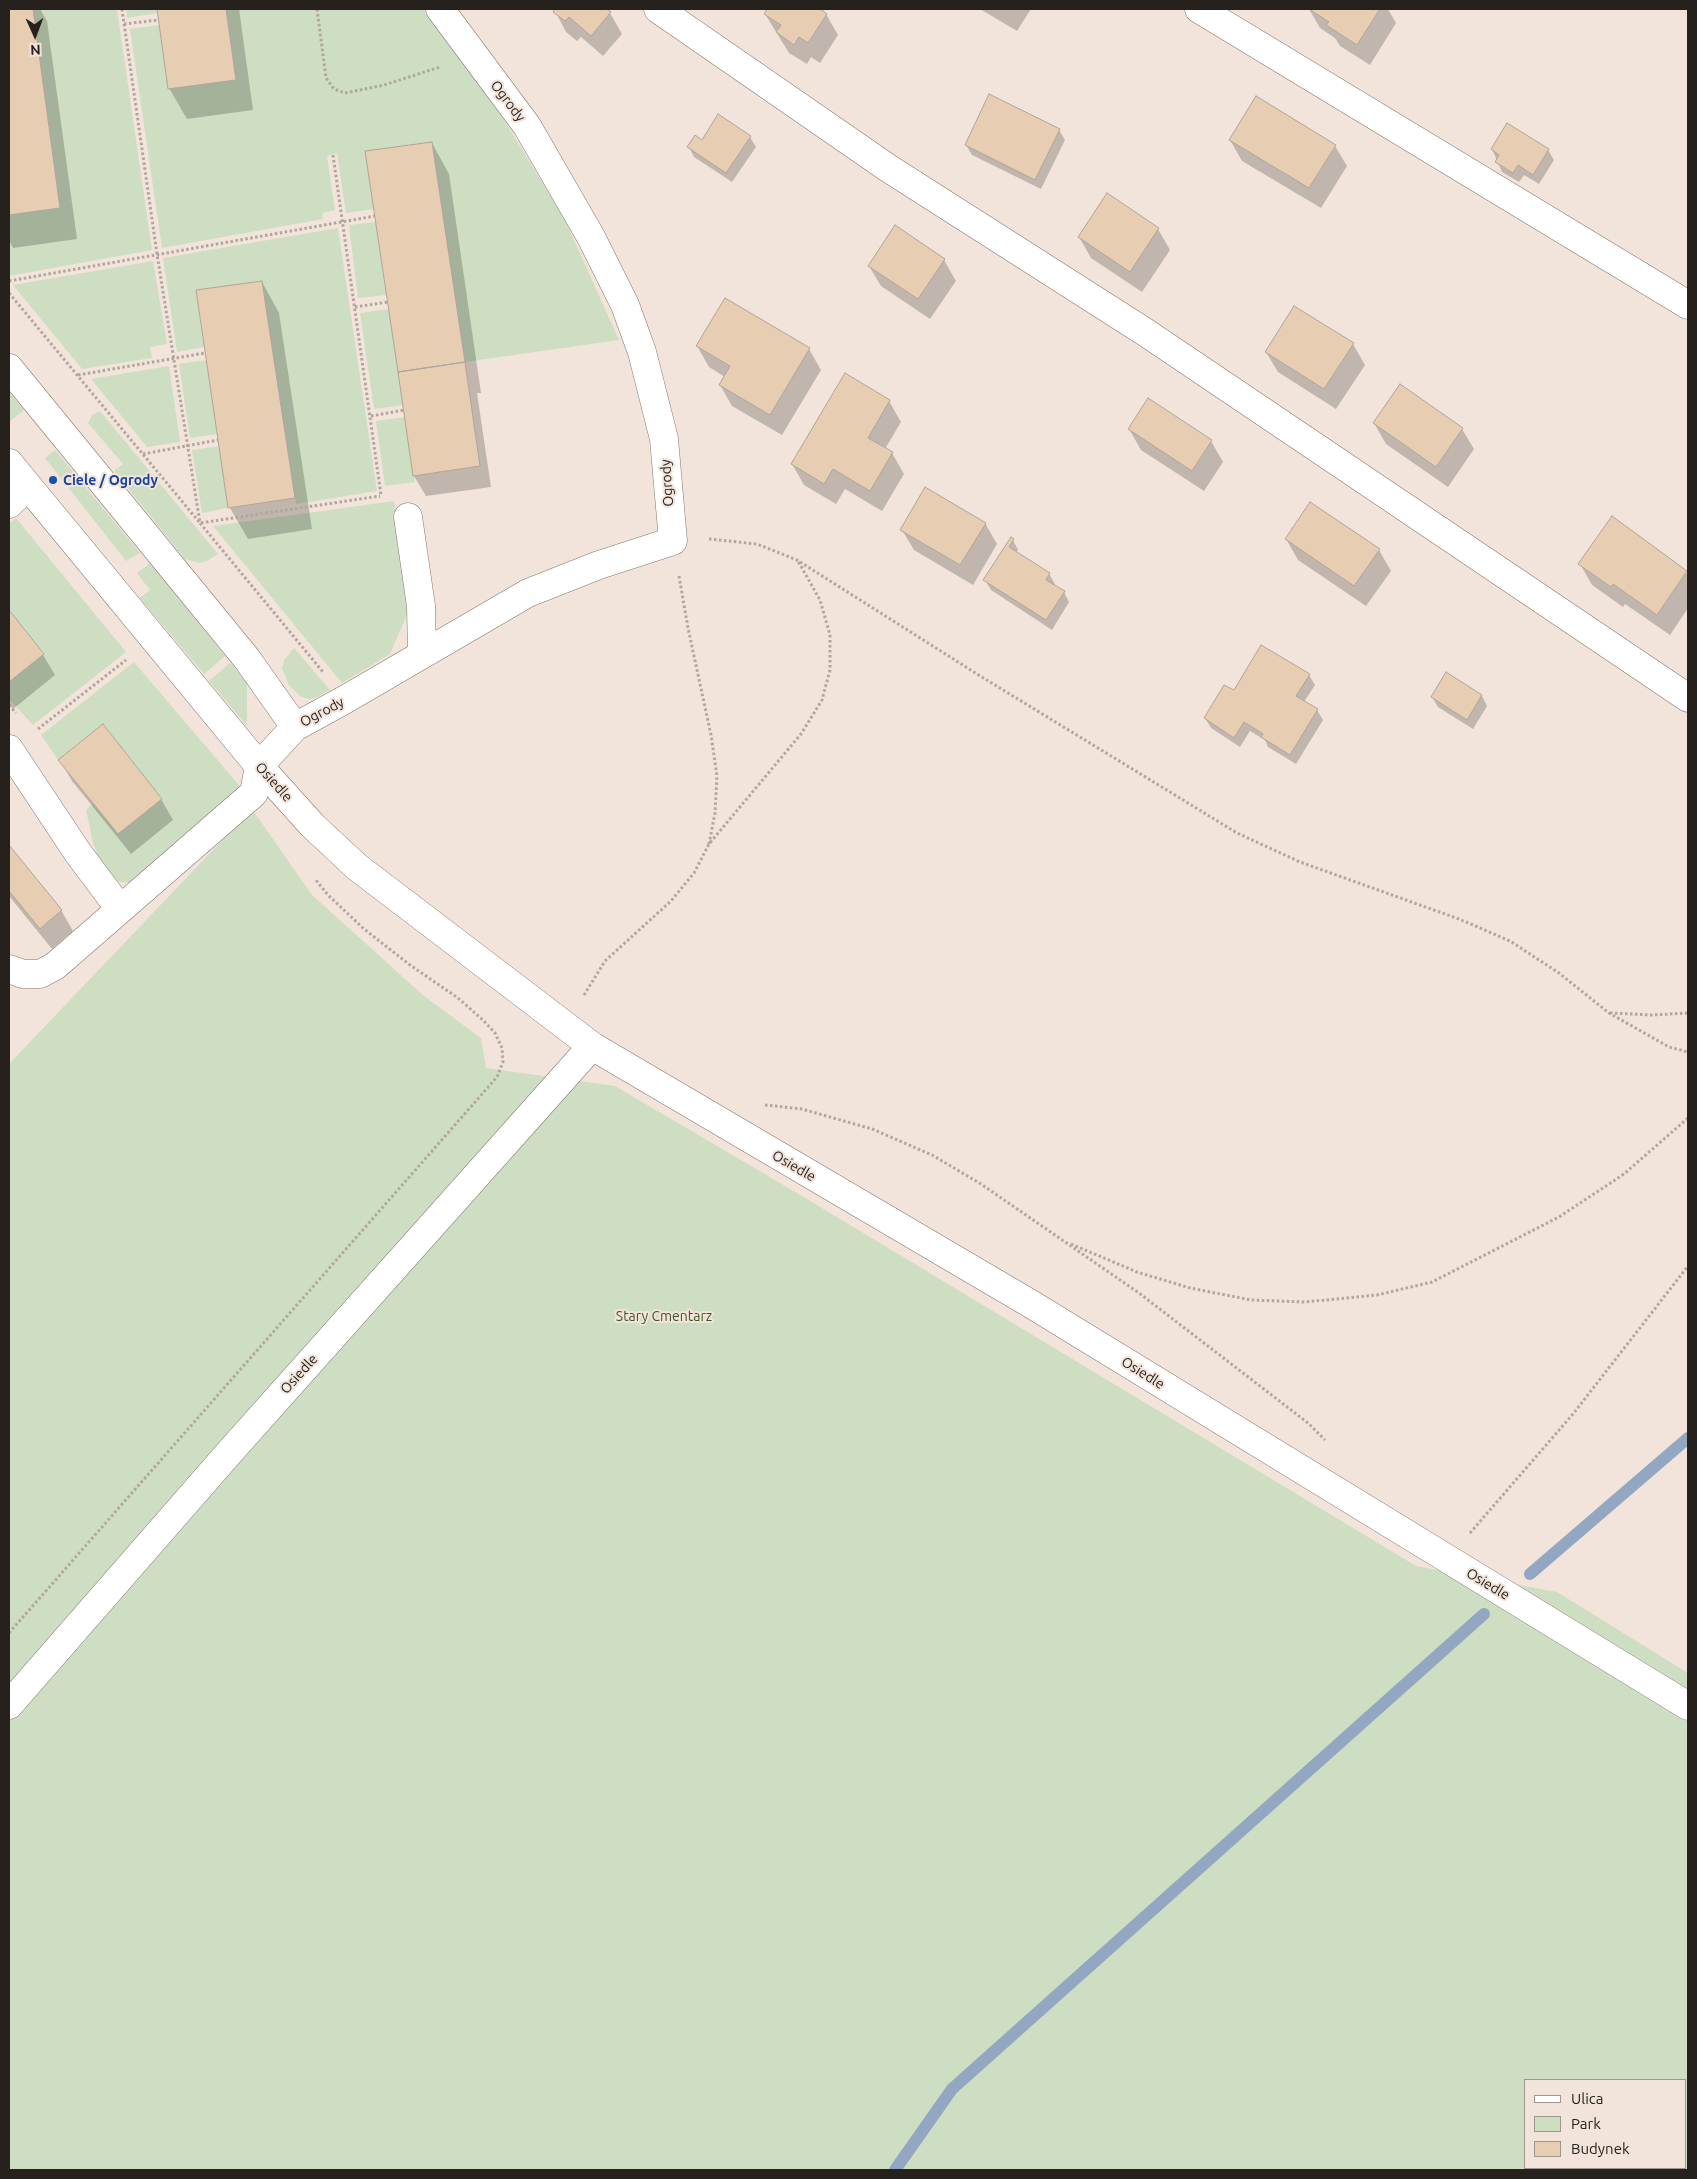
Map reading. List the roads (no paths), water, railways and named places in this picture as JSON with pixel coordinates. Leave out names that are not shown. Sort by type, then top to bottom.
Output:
[{"type":"street","name":"Ogrody","points":[[259,766],[295,727],[528,593],[599,565],[673,541],[664,439],[642,352],[625,305],[591,237],[527,126],[440,9]]},
{"type":"street","points":[[658,9],[888,168],[1145,332],[1688,698]]},
{"type":"street","points":[[1199,9],[1688,305]]},
{"type":"street","points":[[9,368],[247,659],[295,727]]},
{"type":"street","name":"Osiedle","points":[[9,462],[259,766],[312,825],[357,867],[592,1046],[1031,1304],[1688,1706]]},
{"type":"street","points":[[9,504],[28,486]]},
{"type":"street","points":[[408,517],[421,606],[422,654]]},
{"type":"street","points":[[9,749],[78,853],[120,909]]},
{"type":"street","points":[[9,969],[23,974],[40,974],[55,966],[254,793],[259,766]]},
{"type":"street","name":"Osiedle","points":[[9,1705],[228,1454],[592,1046]]},
{"type":"waterway","points":[[1530,1574],[1688,1438]]},
{"type":"waterway","points":[[895,2170],[952,2089],[1484,1614]]},
{"type":"place","name":"Ciele / Ogrody","points":[[53,480]]},
{"type":"park label","name":"Stary Cmentarz","points":[[664,1316]]}]
